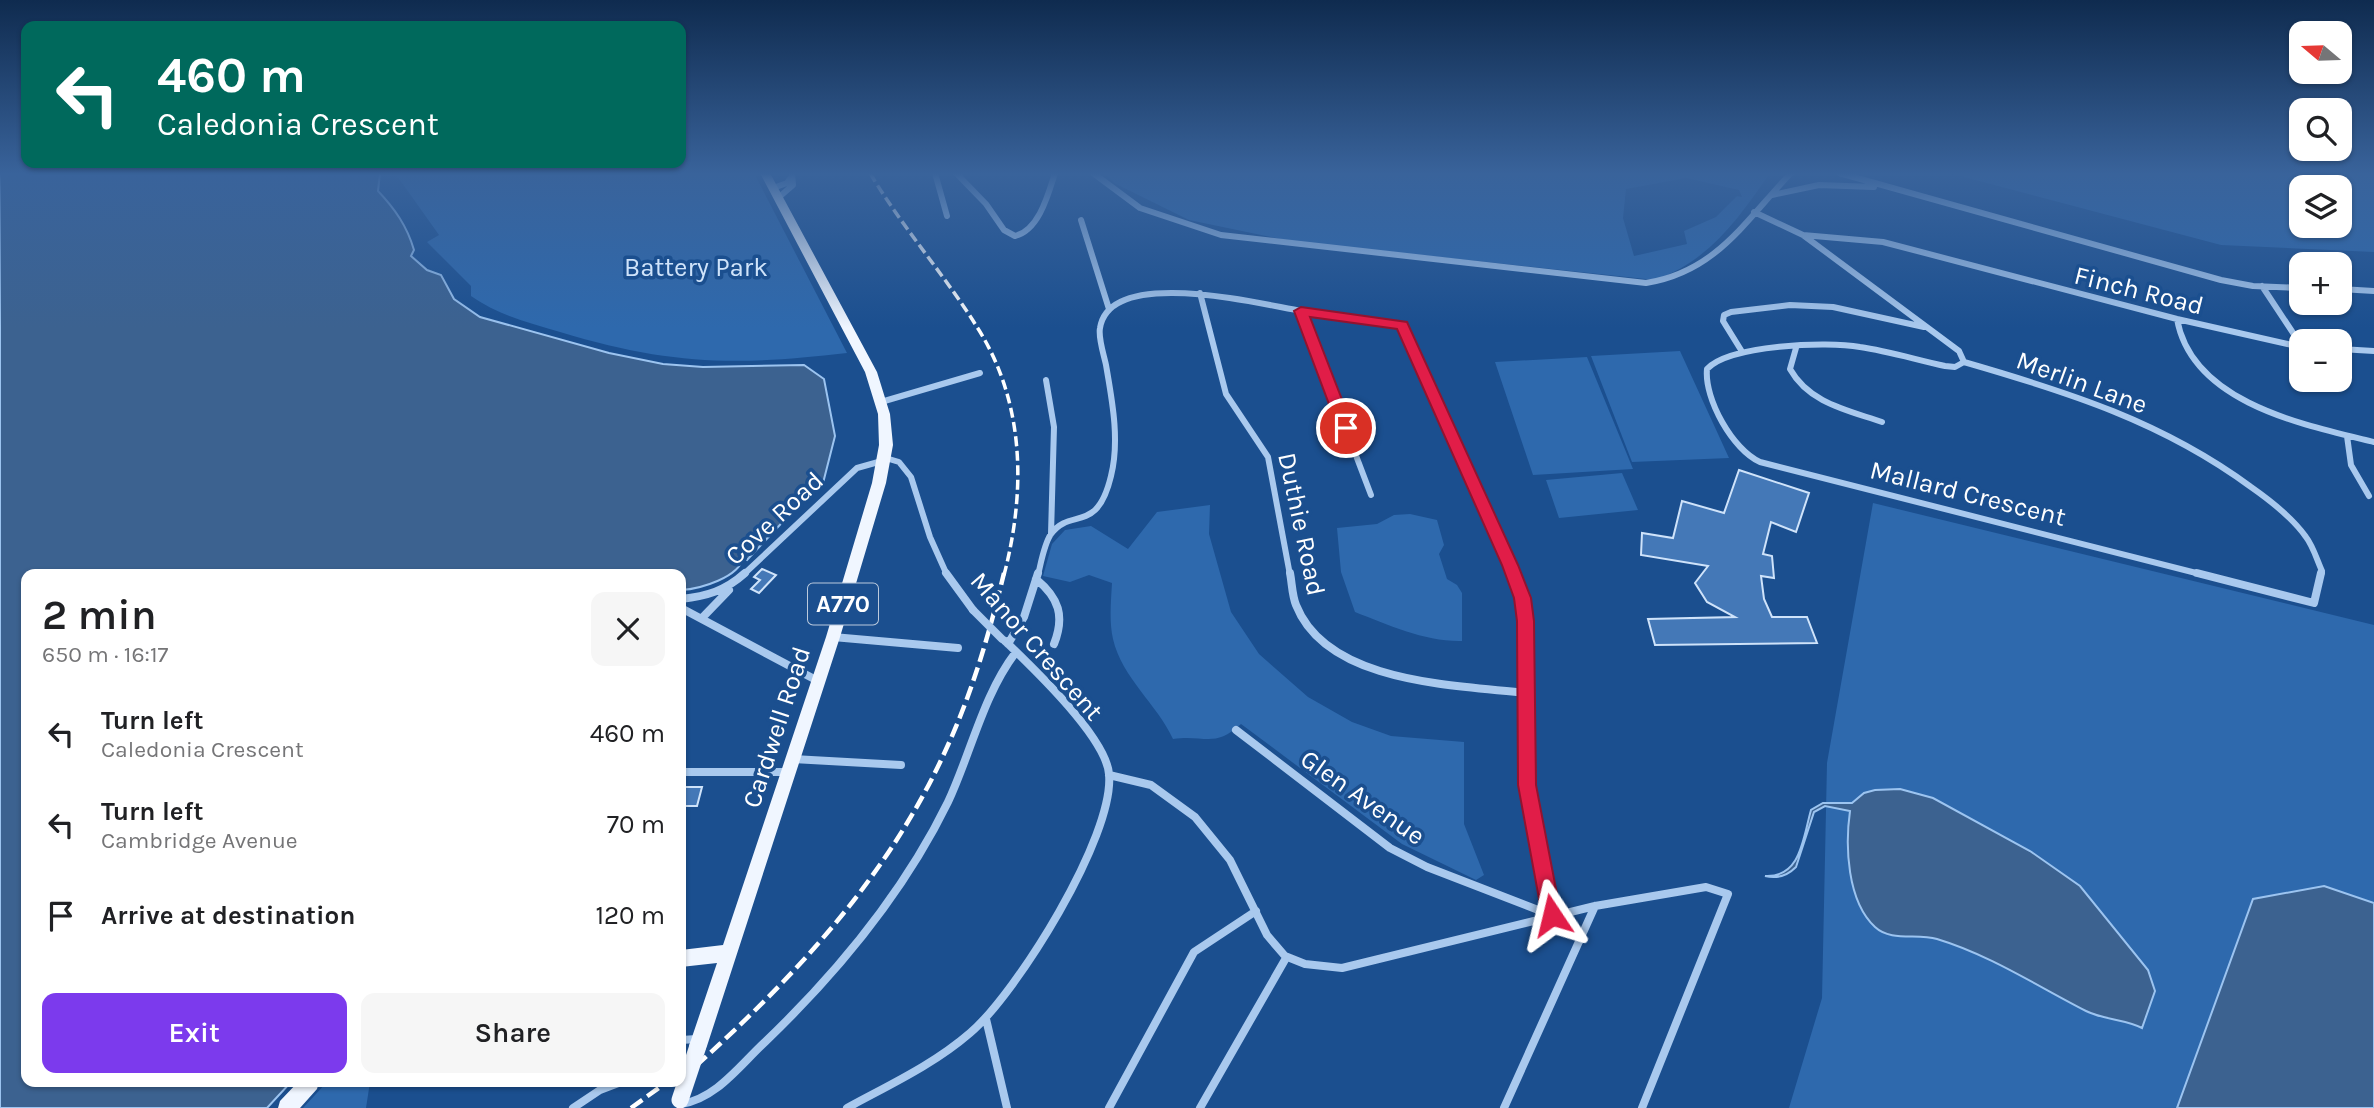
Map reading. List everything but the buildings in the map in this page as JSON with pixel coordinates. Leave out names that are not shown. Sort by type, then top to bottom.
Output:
[{"type":"main road","name":"Cardwell Road","points":[[686,1071],[692,1042],[730,953],[833,637],[884,459],[886,431],[881,402],[864,358],[793,225]]},
{"type":"main road","points":[[686,957],[730,953]]},
{"type":"main road","points":[[287,1108],[306,1087]]},
{"type":"street","points":[[1001,225],[1005,231],[1013,235],[1023,234],[1033,225]]},
{"type":"street","points":[[1082,225],[1109,309]]},
{"type":"street","points":[[1190,225],[1221,235],[1633,282],[1666,281],[1699,268],[1742,225]]},
{"type":"street","points":[[1782,225],[1804,235],[1959,351],[1964,362]]},
{"type":"street","points":[[2021,225],[2221,280],[2289,287]]},
{"type":"street","name":"Finch Road","points":[[1804,235],[1883,242],[2177,319],[2289,345]]},
{"type":"street","points":[[2262,286],[2290,329]]},
{"type":"street","points":[[2352,289],[2374,290]]},
{"type":"street","points":[[1051,534],[1067,524],[1093,515],[1109,486],[1114,458],[1112,420],[1100,328],[1109,309],[1119,301],[1133,297],[1200,293],[1402,325],[1523,598],[1527,785],[1552,915]]},
{"type":"street","name":"Duthie Road","points":[[1200,293],[1226,394],[1266,449],[1296,605],[1308,628],[1337,655],[1370,668],[1401,677],[1526,694]]},
{"type":"street","points":[[1741,350],[1723,321],[1724,315],[1790,304],[1833,307],[1928,328]]},
{"type":"street","points":[[1301,311],[1371,495]]},
{"type":"street","points":[[2177,319],[2186,351],[2220,383],[2271,412],[2374,442]]},
{"type":"street","name":"Mallard Crescent","points":[[1964,362],[1955,367],[1945,366],[1857,346],[1741,350],[1716,357],[1707,369],[1708,382],[1732,443],[1742,455],[2314,603],[2322,592],[2323,578],[2306,533],[2255,490],[2184,444]]},
{"type":"street","points":[[1796,348],[1790,369],[1805,390],[1821,399],[1882,422]]},
{"type":"street","points":[[2352,350],[2374,351]]},
{"type":"street","name":"Merlin Lane","points":[[1964,362],[2067,391],[2184,444]]},
{"type":"street","points":[[881,402],[980,373]]},
{"type":"street","points":[[1005,641],[1024,617],[1051,534],[1054,427],[1046,380]]},
{"type":"street","points":[[2347,436],[2351,465],[2369,496]]},
{"type":"street","name":"Cove Road","points":[[686,598],[707,596],[737,582],[852,472],[868,463],[884,459]]},
{"type":"street","name":"Manor Crescent","points":[[884,459],[895,460],[904,466],[919,500],[932,544],[953,583],[973,610],[1070,710],[1101,755],[1109,775]]},
{"type":"street","points":[[1036,579],[1050,590],[1062,613],[1062,626],[1054,644]]},
{"type":"street","points":[[702,618],[737,582]]},
{"type":"street","points":[[686,610],[818,681]]},
{"type":"street","points":[[833,637],[958,648]]},
{"type":"street","points":[[679,1104],[703,1099],[717,1088],[798,1011],[873,925],[908,875],[936,827],[957,786],[998,675],[1016,652]]},
{"type":"street","name":"Glen Avenue","points":[[1236,730],[1390,848],[1452,877],[1552,915]]},
{"type":"street","points":[[686,772],[790,765],[901,765]]},
{"type":"street","points":[[847,1108],[948,1048],[986,1019],[1065,897],[1094,834],[1106,797],[1109,775],[1148,784],[1189,813],[1222,847],[1270,942],[1286,958],[1315,966],[1342,968],[1595,905],[1706,887],[1728,894],[1642,1108]]},
{"type":"street","points":[[1504,1108],[1595,905]]},
{"type":"street","points":[[1109,1108],[1194,953],[1256,911]]},
{"type":"street","points":[[1200,1108],[1286,958]]},
{"type":"street","points":[[986,1019],[1007,1108]]},
{"type":"street","points":[[573,1108],[608,1087]]},
{"type":"green space","name":"Battery Park","points":[[432,225],[781,225],[847,353],[770,360],[702,360],[635,351],[536,325],[503,314],[471,296],[471,286],[427,242],[439,235]]},
{"type":"green space","points":[[1212,225],[1625,225],[1634,256],[1687,244],[1684,231],[1698,225],[1731,225],[1691,262],[1655,280],[1290,241]]},
{"type":"green space","points":[[2144,225],[2289,225],[2289,238],[2352,238],[2352,225],[2374,225],[2374,252],[2221,245]]},
{"type":"green space","points":[[1680,351],[1729,458],[1632,462],[1591,356]]},
{"type":"green space","points":[[1587,357],[1633,469],[1533,475],[1495,362]]},
{"type":"green space","points":[[1622,473],[1638,510],[1559,518],[1546,480]]},
{"type":"green space","points":[[1873,503],[2374,625],[2374,1108],[1789,1108],[1822,998],[1827,763]]},
{"type":"green space","points":[[1210,505],[1209,534],[1231,612],[1259,654],[1308,697],[1352,722],[1391,736],[1464,742],[1464,824],[1484,875],[1476,880],[1402,844],[1241,724],[1232,732],[1216,738],[1173,739],[1132,679],[1118,653],[1111,626],[1112,583],[1089,575],[1070,582],[1043,576],[1052,544],[1065,530],[1091,526],[1128,549],[1157,512]]},
{"type":"green space","points":[[1410,514],[1437,520],[1444,545],[1439,554],[1447,579],[1457,585],[1462,593],[1462,641],[1421,636],[1355,612],[1341,572],[1337,528],[1377,524],[1394,515]]},
{"type":"green space","points":[[322,1087],[369,1087],[366,1108],[303,1108]]},
{"type":"shaded area","points":[[0,225],[403,225],[414,250],[411,256],[427,270],[441,275],[454,299],[480,317],[609,353],[663,364],[703,367],[804,365],[824,379],[835,436],[822,487],[806,497],[747,560],[743,558],[734,571],[718,581],[699,587],[686,589],[686,569],[21,569],[21,1087],[286,1087],[267,1108],[0,1108]]},
{"type":"shaded area","points":[[1900,789],[1933,798],[2030,851],[2080,886],[2148,970],[2155,991],[2142,1028],[2086,1011],[1995,962],[1957,946],[1929,937],[1896,936],[1881,932],[1866,916],[1853,888],[1848,856],[1850,811],[1825,806],[1814,812],[1796,867],[1782,876],[1765,876],[1777,875],[1793,863],[1802,844],[1811,810],[1823,803],[1852,803],[1864,793],[1875,790]]},
{"type":"shaded area","points":[[2324,886],[2374,903],[2374,1108],[2177,1108],[2253,899]]},
{"type":"railway","points":[[905,225],[977,327],[1005,386],[1017,448],[1018,479],[1016,511],[1004,575]]},
{"type":"railway","points":[[686,1074],[797,967],[833,926],[897,840],[924,794],[957,724],[980,660],[1004,573]]},
{"type":"railway","points":[[631,1108],[660,1087]]},
{"type":"route","points":[[1346,428],[1301,311],[1402,325],[1510,565],[1523,598],[1526,621],[1527,785],[1552,915]]}]
